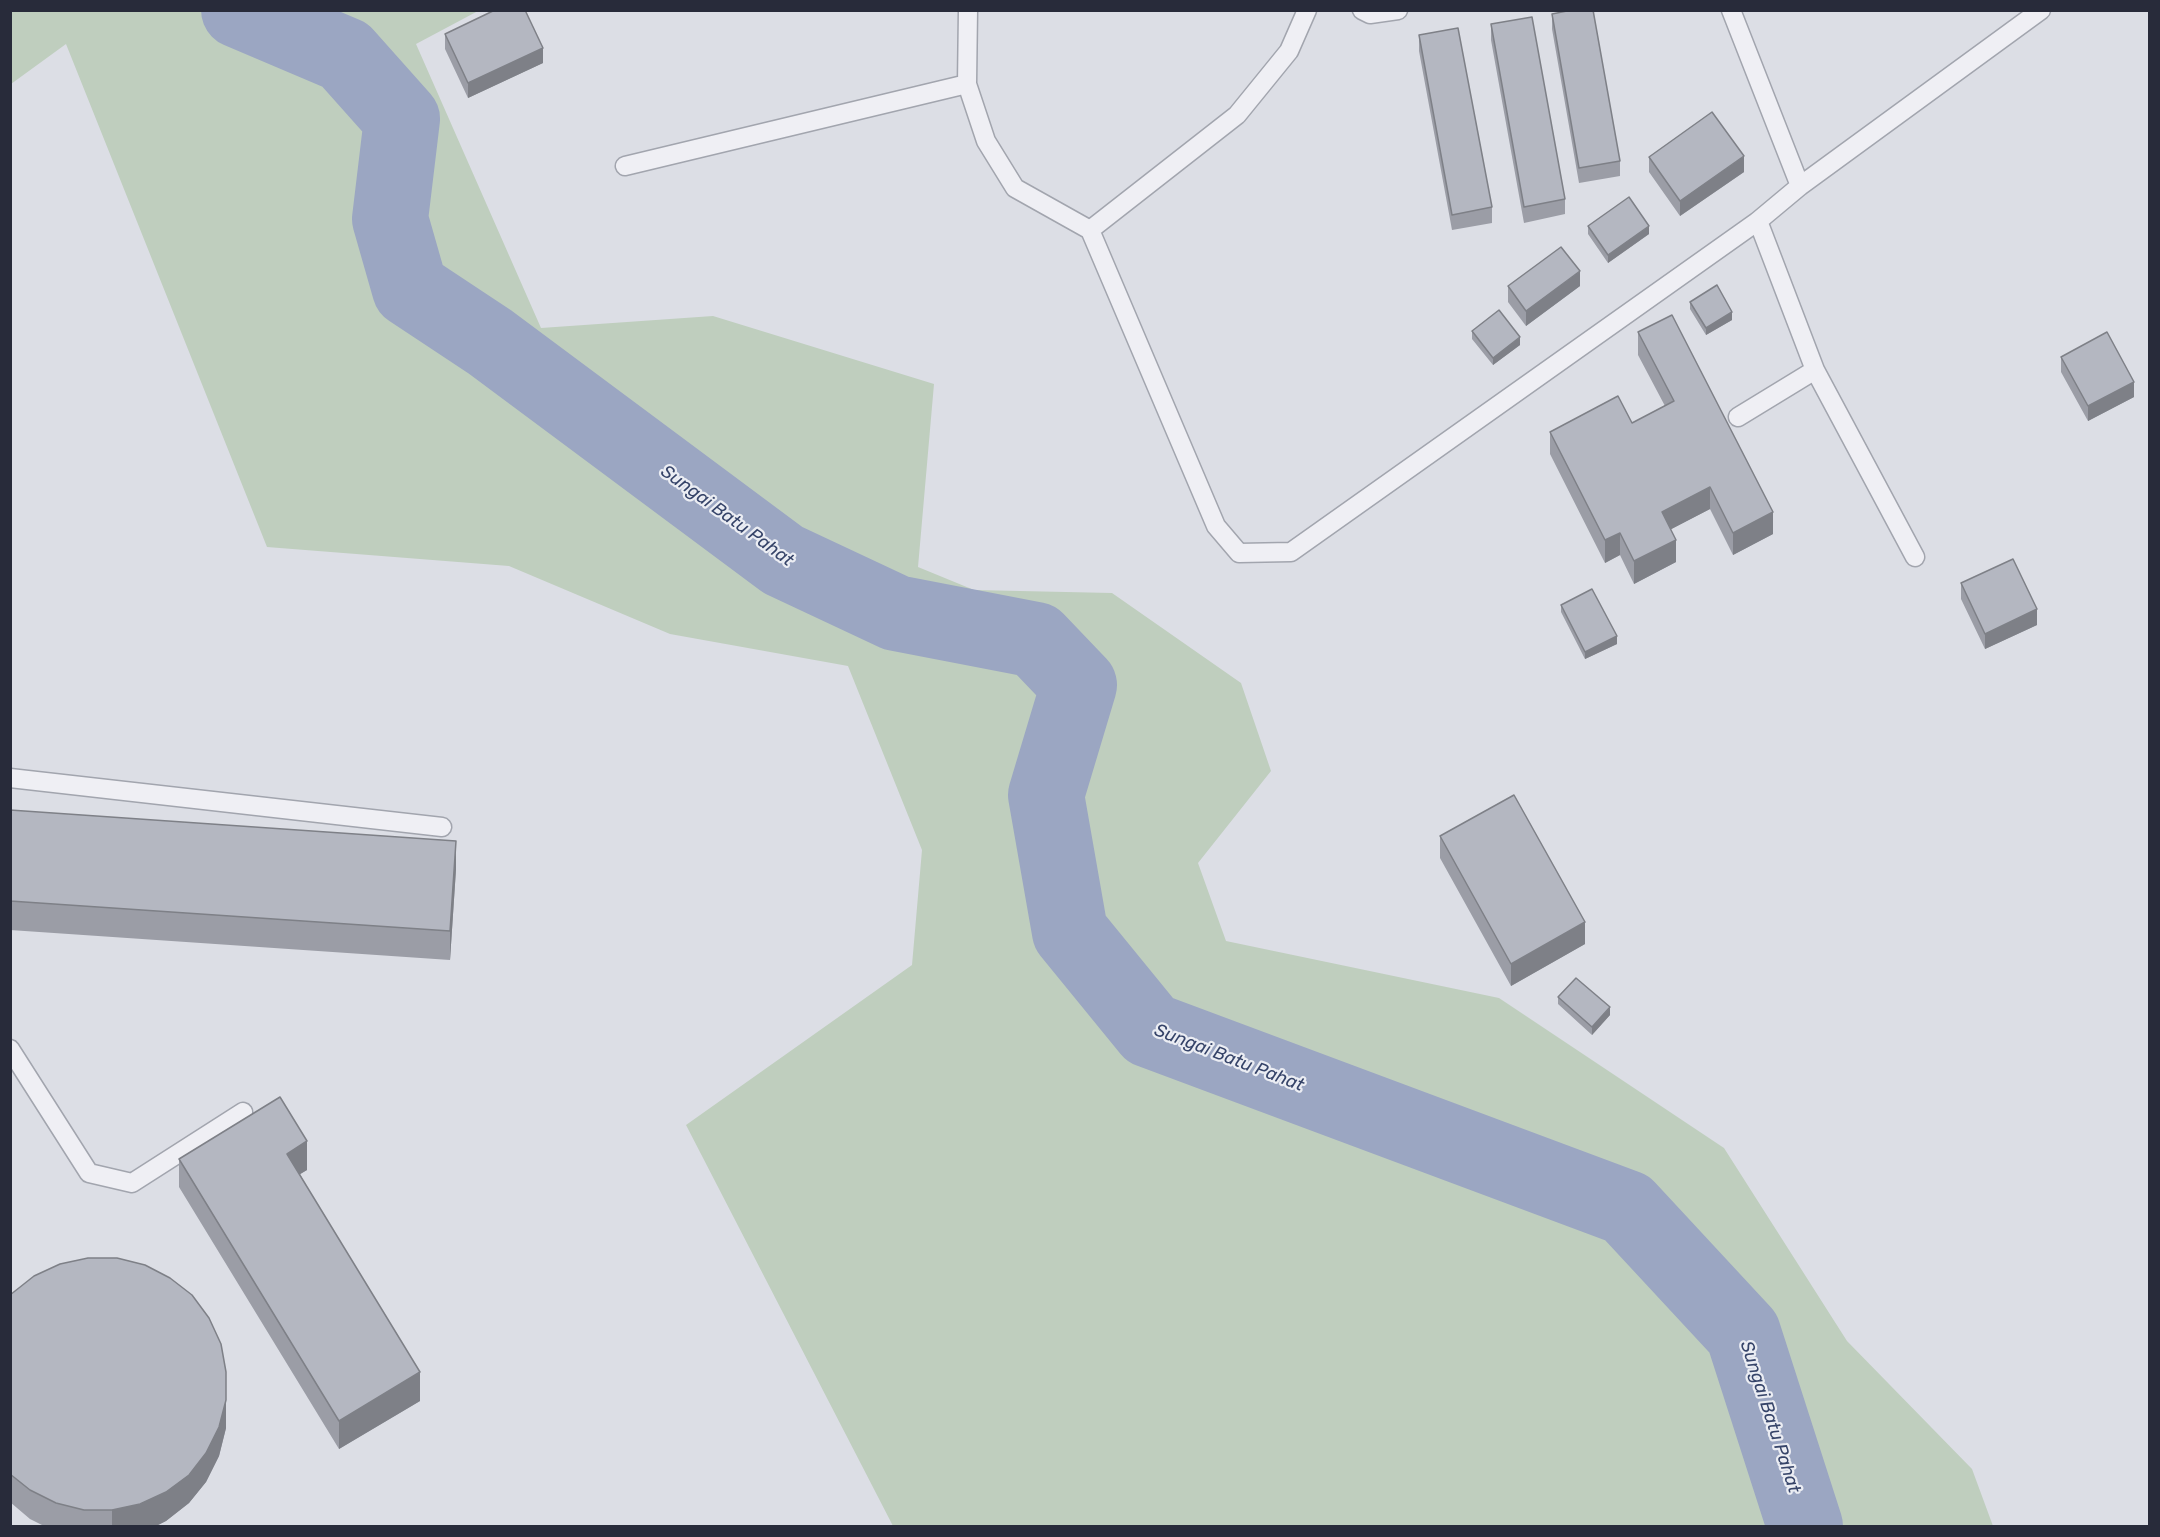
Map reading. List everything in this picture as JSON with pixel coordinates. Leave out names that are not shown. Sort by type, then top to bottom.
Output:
[{"type":"lane","points":[[968,10],[967,84],[986,141],[1015,188],[1090,230],[1216,526],[1239,553],[1291,552],[1758,221],[1800,186],[2041,10]]},
{"type":"lane","points":[[1090,230],[1237,116],[1289,51],[1307,10]]},
{"type":"lane","points":[[1362,10],[1370,14],[1398,10]]},
{"type":"lane","points":[[1731,10],[1800,186]]},
{"type":"lane","points":[[625,166],[967,84]]},
{"type":"lane","points":[[1758,221],[1815,370],[1915,557]]},
{"type":"lane","points":[[1738,417],[1815,370]]},
{"type":"lane","points":[[10,778],[441,827]]},
{"type":"lane","points":[[10,1049],[89,1173],[132,1183],[243,1112]]},
{"type":"green space","points":[[11,10],[478,11],[416,44],[541,328],[713,316],[934,384],[918,567],[974,590],[1112,593],[1241,683],[1271,771],[1198,863],[1226,941],[1499,998],[1724,1148],[1847,1341],[1972,1469],[1993,1526],[893,1526],[686,1125],[912,965],[922,850],[848,666],[670,634],[509,566],[267,547],[66,44],[11,84]]},
{"type":"building","points":[[495,10],[525,10],[543,48],[468,83],[445,34]]},
{"type":"building","points":[[1572,10],[1593,10],[1620,161],[1579,168],[1552,14]]},
{"type":"building","points":[[1532,17],[1565,199],[1524,207],[1491,24]]},
{"type":"building","points":[[1458,28],[1492,207],[1452,215],[1419,35]]},
{"type":"building","points":[[1712,112],[1744,156],[1680,201],[1649,157]]},
{"type":"building","points":[[1629,197],[1649,226],[1608,255],[1588,226]]},
{"type":"building","points":[[1561,247],[1580,271],[1526,311],[1508,286]]},
{"type":"building","points":[[1717,285],[1732,312],[1706,328],[1690,302]]},
{"type":"building","points":[[1499,310],[1520,337],[1493,358],[1472,331]]},
{"type":"building","points":[[1672,315],[1773,512],[1733,533],[1710,487],[1662,512],[1676,540],[1634,561],[1620,533],[1605,540],[1550,432],[1618,396],[1632,423],[1674,401],[1638,332]]},
{"type":"building","points":[[2107,332],[2134,382],[2088,406],[2061,357]]},
{"type":"building","points":[[2013,559],[2037,609],[1985,634],[1961,583]]},
{"type":"building","points":[[1592,589],[1617,636],[1585,652],[1561,605]]},
{"type":"building","points":[[1514,795],[1585,922],[1511,964],[1440,836]]},
{"type":"building","points":[[10,810],[456,841],[450,931],[10,901]]},
{"type":"building","points":[[1576,978],[1610,1007],[1592,1027],[1558,997]]},
{"type":"building","points":[[280,1097],[307,1141],[287,1154],[420,1372],[339,1421],[179,1159]]},
{"type":"building","points":[[88,1258],[117,1258],[145,1265],[170,1278],[192,1295],[209,1318],[221,1344],[226,1372],[226,1400],[219,1427],[206,1453],[189,1475],[166,1492],[140,1504],[112,1510],[84,1510],[56,1503],[30,1490],[10,1474],[10,1295],[34,1276],[60,1264]]},
{"type":"waterway","name":"Sungai Batu Pahat","points":[[239,10],[345,55],[402,119],[390,219],[410,289],[490,342],[783,560],[896,613],[1036,640],[1079,685],[1046,795],[1070,932],[1150,1030],[1627,1208],[1743,1333],[1805,1526]]}]
